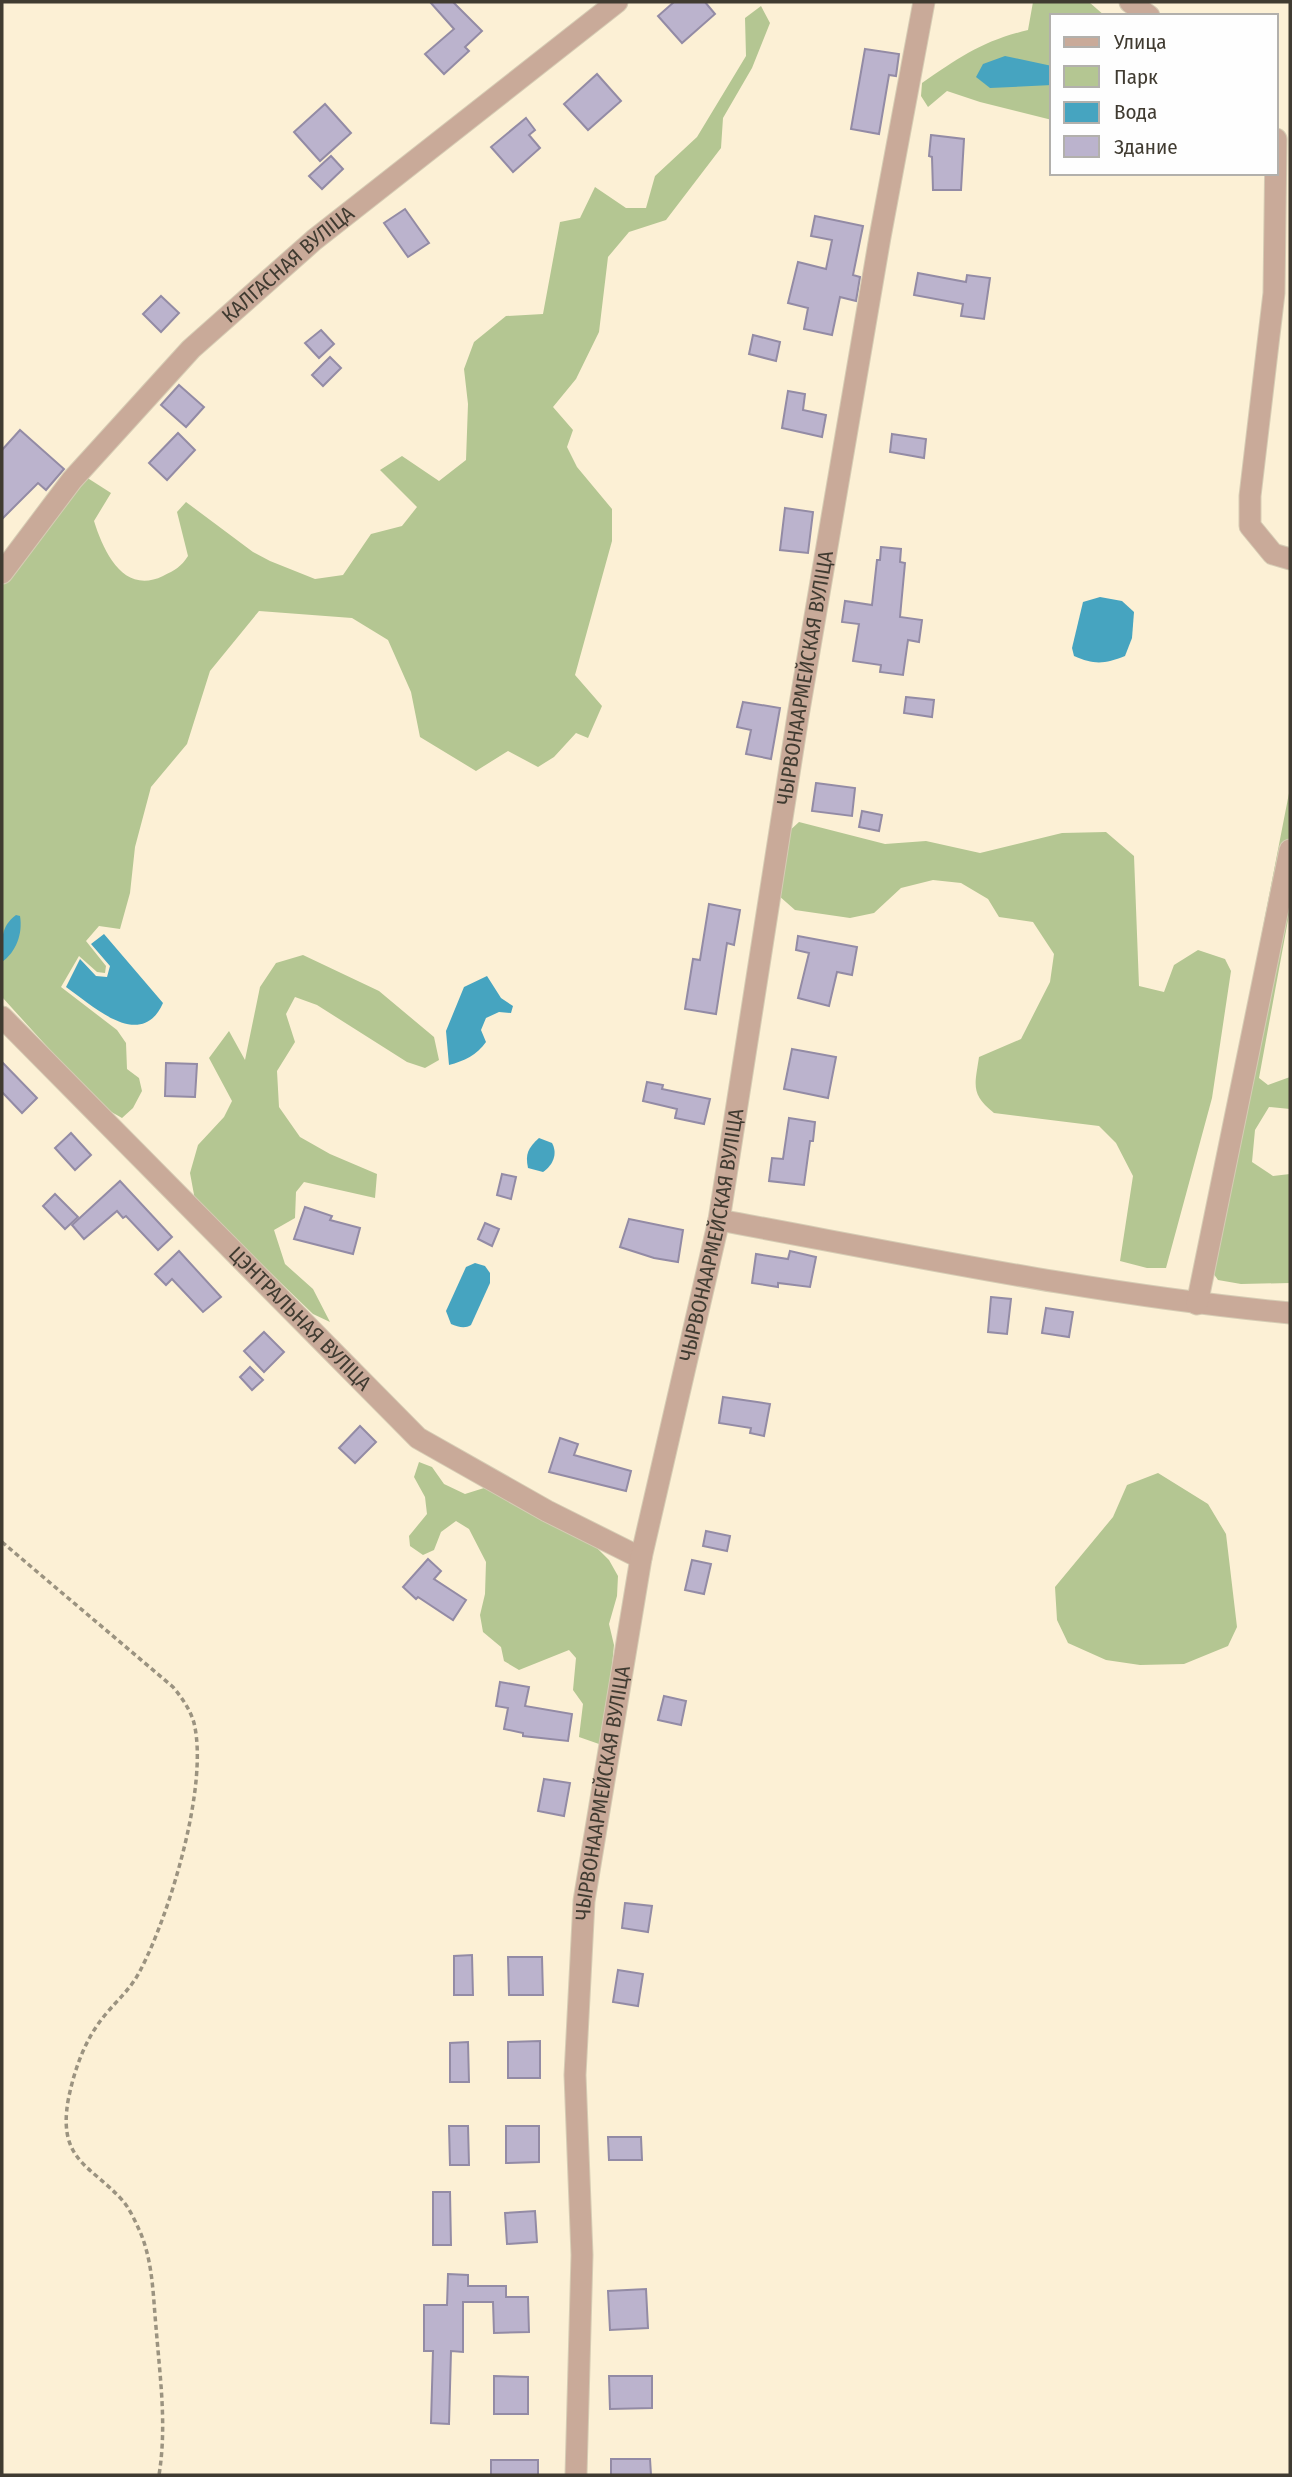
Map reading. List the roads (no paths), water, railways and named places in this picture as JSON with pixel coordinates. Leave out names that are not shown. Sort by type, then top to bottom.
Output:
[{"type":"street","name":"КАЛГАСНАЯ ВУЛІЦА","points":[[2,573],[72,480],[191,349],[314,240],[617,2]]},
{"type":"street","name":"ЧЫРВОНААРМЕЙСКАЯ ВУЛІЦА","points":[[576,2475],[582,2255],[575,2075],[584,1901],[641,1558],[719,1220],[798,716],[880,237],[924,2]]},
{"type":"street","points":[[1130,2],[1146,14]]},
{"type":"street","points":[[1276,175],[1274,293],[1250,496],[1250,526],[1273,554],[1290,559]]},
{"type":"street","points":[[1197,1304],[1290,850]]},
{"type":"street","name":"ЦЭНТРАЛЬНАЯ ВУЛІЦА","points":[[2,1017],[418,1438],[547,1511],[641,1558]]},
{"type":"street","points":[[719,1220],[1197,1304],[1290,1313]]},
{"type":"water","points":[[1005,56],[1050,66],[1050,85],[990,88],[976,77],[983,64]]},
{"type":"water","points":[[1100,597],[1122,601],[1134,612],[1132,638],[1125,656],[1111,661],[1088,661],[1074,656],[1072,648],[1083,602]]},
{"type":"water","points":[[16,915],[20,916],[21,923],[19,936],[15,948],[2,962],[5,929]]},
{"type":"water","points":[[104,934],[163,1003],[154,1017],[142,1024],[116,1020],[66,987],[80,959],[96,976],[107,977],[110,966],[91,944]]},
{"type":"water","points":[[487,976],[501,998],[513,1006],[511,1013],[499,1012],[486,1018],[481,1030],[486,1042],[479,1051],[449,1065],[446,1031],[464,987]]},
{"type":"water","points":[[539,1138],[552,1143],[555,1151],[552,1163],[543,1172],[528,1168],[527,1163],[528,1152]]},
{"type":"water","points":[[475,1263],[485,1266],[490,1273],[490,1283],[471,1325],[456,1326],[451,1324],[446,1311],[466,1267]]}]
